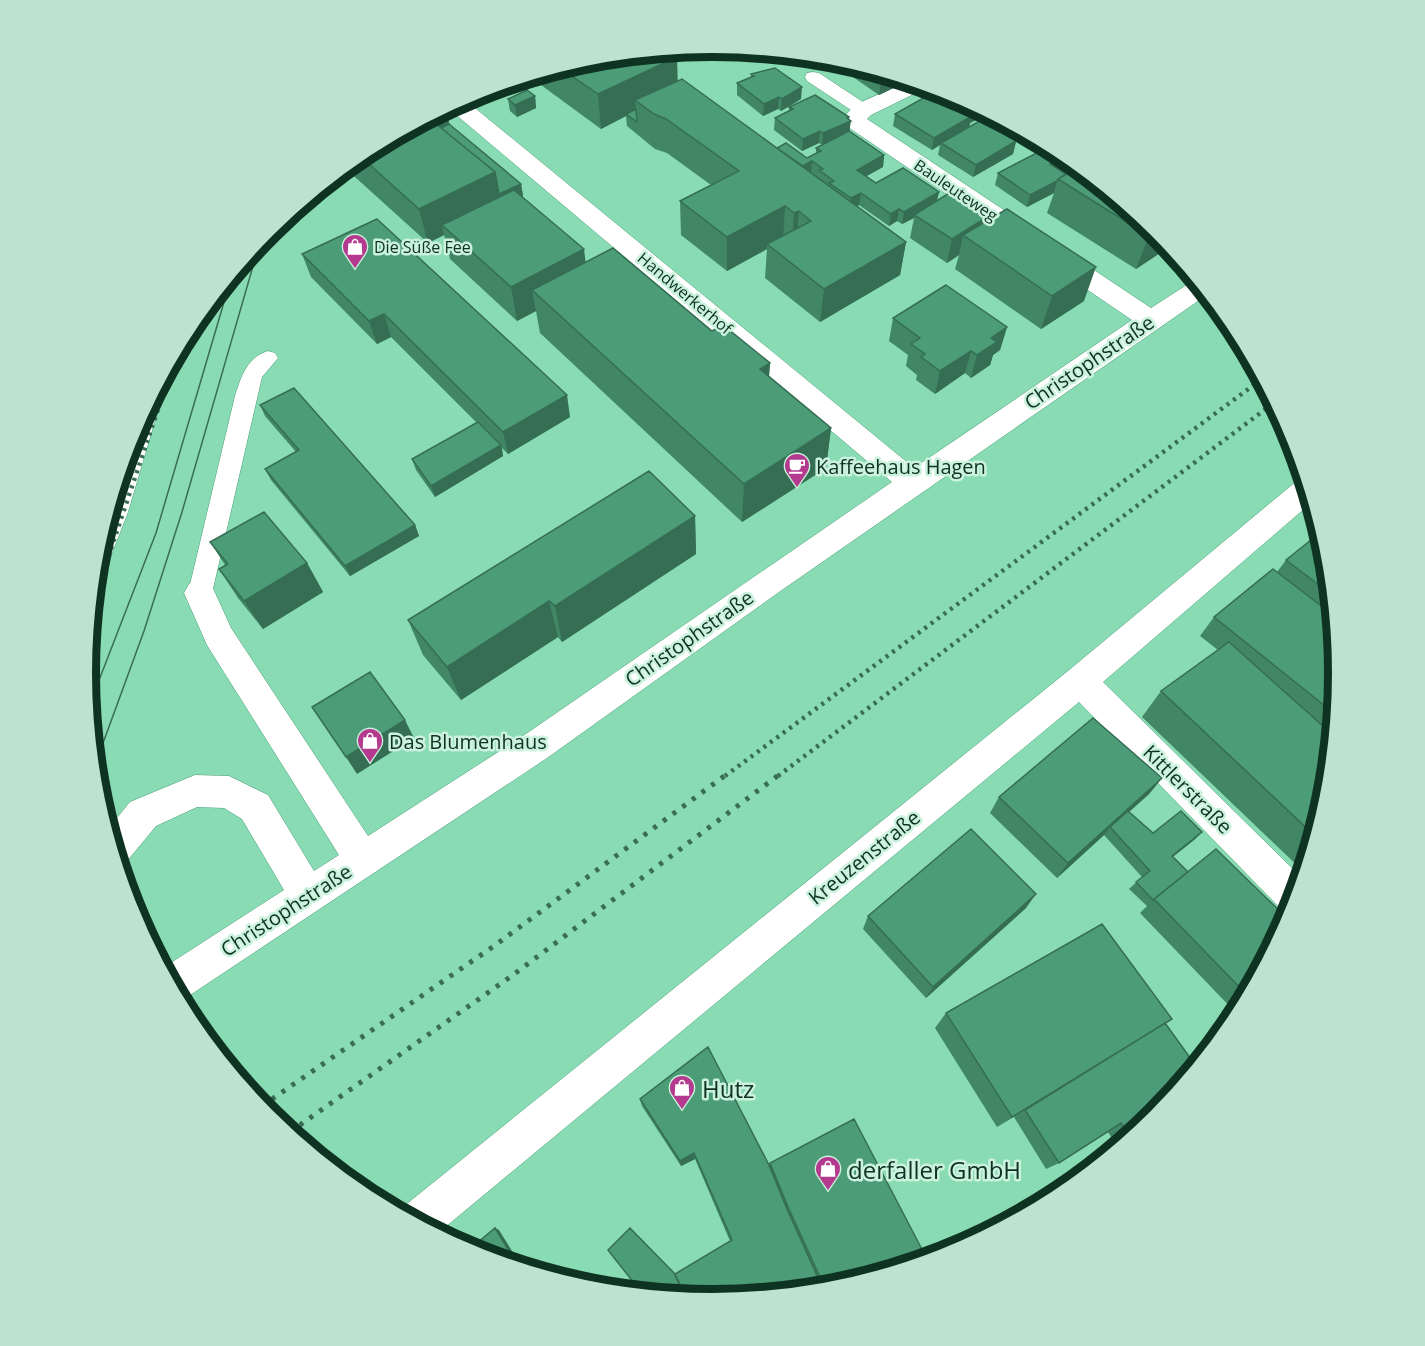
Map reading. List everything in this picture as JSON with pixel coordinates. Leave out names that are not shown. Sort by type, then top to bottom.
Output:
[{"type":"street","points":[[863,110],[908,89]]},
{"type":"street","name":"Handwerkerhof","points":[[464,110],[913,483]]},
{"type":"street","name":"Bauleuteweg","points":[[863,110],[856,116],[856,122],[1150,320]]},
{"type":"street","name":"Christophstraße","points":[[179,981],[535,747],[913,483],[1195,290]]},
{"type":"street","name":"Kreuzenstraße","points":[[424,1217],[1080,681],[1302,493]]},
{"type":"street","points":[[200,592],[218,635],[363,860]]},
{"type":"street","name":"Kittlerstraße","points":[[1080,681],[1289,891]]},
{"type":"street","points":[[120,842],[143,814],[195,791],[229,792],[255,807],[308,896]]},
{"type":"lane","points":[[813,76],[863,110]]},
{"type":"lane","points":[[200,592],[252,374],[268,358]]},
{"type":"building","points":[[675,58],[598,94],[569,74],[632,62]]},
{"type":"building","points":[[775,68],[802,87],[782,99],[779,97],[764,104],[737,83],[754,76],[751,74]]},
{"type":"building","points":[[682,79],[906,242],[824,289],[767,244],[811,221],[799,211],[794,213],[785,206],[727,237],[680,201],[739,171],[635,100]]},
{"type":"building","points":[[527,90],[535,96],[515,105],[508,99]]},
{"type":"building","points":[[815,95],[849,117],[847,118],[851,121],[803,139],[775,118],[793,109],[789,107]]},
{"type":"building","points":[[927,96],[972,116],[934,138],[895,114]]},
{"type":"building","points":[[636,109],[637,122],[626,114]]},
{"type":"building","points":[[981,120],[1016,141],[976,165],[941,143]]},
{"type":"building","points":[[436,123],[495,172],[419,209],[368,163]]},
{"type":"building","points":[[449,124],[521,184],[499,194],[495,172],[441,128]]},
{"type":"building","points":[[849,131],[884,155],[857,170],[876,183],[903,168],[939,192],[904,212],[899,209],[891,214],[861,193],[851,198],[829,183],[834,181],[819,170],[823,169],[812,161],[803,166],[777,148],[786,143],[807,158],[821,151],[816,148]]},
{"type":"building","points":[[1040,151],[1055,161],[1050,164],[1066,174],[1030,195],[998,173]]},
{"type":"building","points":[[1070,172],[1119,210],[1143,232],[1058,179]]},
{"type":"building","points":[[514,190],[584,249],[511,287],[442,225]]},
{"type":"building","points":[[954,190],[992,214],[952,239],[914,215]]},
{"type":"building","points":[[1007,209],[1096,267],[1052,296],[963,235]]},
{"type":"building","points":[[377,219],[567,395],[503,432],[384,314],[369,321],[302,254]]},
{"type":"building","points":[[613,248],[712,331],[723,325],[770,363],[760,369],[831,428],[744,484],[532,290]]},
{"type":"building","points":[[946,285],[1007,327],[991,338],[997,342],[977,355],[971,351],[940,371],[921,357],[925,354],[911,344],[920,338],[893,318]]},
{"type":"building","points":[[294,388],[415,525],[345,566],[265,469],[299,450],[260,405]]},
{"type":"building","points":[[478,422],[501,445],[431,486],[412,459]]},
{"type":"building","points":[[649,471],[695,516],[555,606],[549,601],[447,667],[408,620]]},
{"type":"building","points":[[264,512],[307,563],[244,601],[219,569],[228,564],[210,542]]},
{"type":"building","points":[[1314,538],[1322,587],[1286,560]]},
{"type":"building","points":[[1273,569],[1325,609],[1327,633],[1327,708],[1214,617]]},
{"type":"building","points":[[1229,642],[1325,728],[1317,793],[1308,830],[1161,691]]},
{"type":"building","points":[[370,672],[405,720],[346,757],[312,707]]},
{"type":"building","points":[[1093,718],[1162,778],[1068,863],[999,797]]},
{"type":"building","points":[[1128,811],[1153,833],[1181,811],[1202,832],[1172,856],[1188,872],[1153,900],[1136,882],[1150,871],[1110,827]]},
{"type":"building","points":[[971,829],[1036,894],[933,987],[868,916]]},
{"type":"building","points":[[1216,849],[1281,912],[1241,989],[1154,899]]},
{"type":"building","points":[[1102,924],[1172,1019],[1012,1117],[946,1013]]},
{"type":"building","points":[[1165,1023],[1192,1060],[1148,1109],[1125,1130],[1121,1123],[1059,1163],[1025,1110]]},
{"type":"building","points":[[708,1047],[769,1165],[819,1279],[753,1288],[682,1288],[675,1274],[732,1240],[694,1153],[680,1161],[640,1099]]},
{"type":"building","name":"derfaller GmbH","points":[[854,1119],[923,1251],[872,1268],[821,1279],[770,1163]]},
{"type":"building","points":[[495,1228],[511,1255],[478,1242]]},
{"type":"building","points":[[630,1228],[674,1273],[681,1288],[633,1284],[608,1250]]},
{"type":"tram line","points":[[101,747],[144,631],[182,512],[254,261]]},
{"type":"tram line","points":[[97,686],[156,533],[226,296]]},
{"type":"railway","points":[[725,776],[1256,384]]},
{"type":"railway","points":[[107,561],[162,397]]},
{"type":"railway","points":[[778,776],[1268,407]]},
{"type":"railway","points":[[269,1101],[494,946],[727,774]]},
{"type":"railway","points":[[297,1127],[513,975],[780,774]]},
{"type":"place","name":"Die Süße Fee","points":[[355,270]]},
{"type":"place","name":"Kaffeehaus Hagen","points":[[797,489]]},
{"type":"place","name":"Das Blumenhaus","points":[[370,764]]},
{"type":"place","name":"Hutz","points":[[682,1111]]},
{"type":"place","name":"derfaller GmbH","points":[[828,1192]]}]
